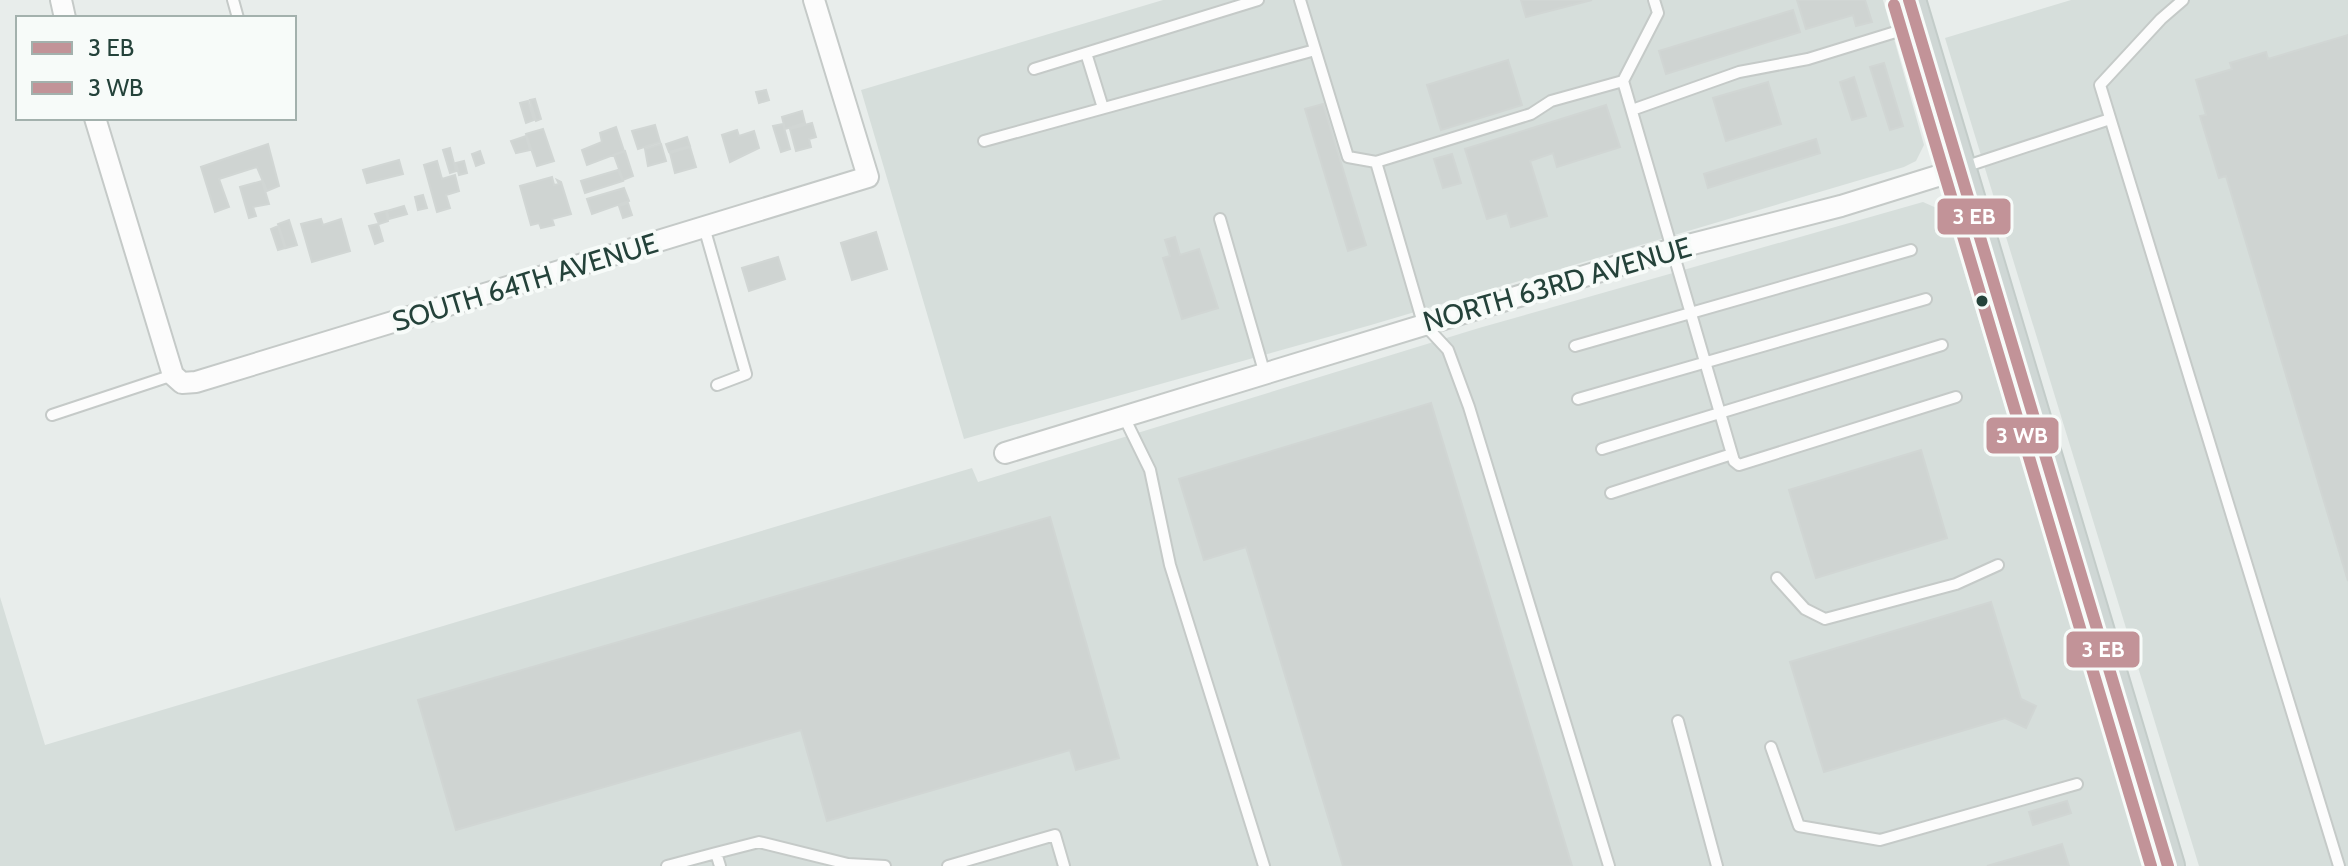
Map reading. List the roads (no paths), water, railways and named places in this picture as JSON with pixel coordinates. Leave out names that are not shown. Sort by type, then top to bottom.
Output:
[{"type":"main road","points":[[1913,13],[2168,866]]},
{"type":"street","name":"SOUTH 64TH AVENUE","points":[[177,379],[196,382],[868,177],[814,0]]},
{"type":"street","points":[[96,120],[177,379]]},
{"type":"street","name":"NORTH 63RD AVENUE","points":[[1005,453],[1423,323],[1673,249],[1841,206],[1960,169]]},
{"type":"lane","points":[[1034,69],[1258,0]]},
{"type":"lane","points":[[1300,0],[1348,157],[1376,162],[1531,114],[1551,101],[1623,81]]},
{"type":"lane","points":[[1654,0],[1658,13],[1623,81],[1732,454],[1739,465],[1956,397]]},
{"type":"lane","points":[[2183,0],[2161,19],[2100,85],[2339,866]]},
{"type":"lane","points":[[1632,110],[1739,72],[1808,59],[1913,13]]},
{"type":"lane","points":[[984,141],[1315,50]]},
{"type":"lane","points":[[1086,53],[1103,108]]},
{"type":"lane","name":"NORTH 63RD AVENUE","points":[[1960,169],[2110,119]]},
{"type":"lane","points":[[1376,162],[1423,323],[1448,350],[1469,407],[1609,866]]},
{"type":"lane","points":[[1220,219],[1264,371]]},
{"type":"lane","points":[[704,227],[746,374],[717,385]]},
{"type":"lane","points":[[1575,346],[1911,250]]},
{"type":"lane","points":[[1578,399],[1926,299]]},
{"type":"lane","points":[[1602,449],[1942,345]]},
{"type":"lane","points":[[52,415],[177,379]]},
{"type":"lane","points":[[1123,415],[1150,470],[1170,565],[1264,866]]},
{"type":"lane","points":[[1611,493],[1732,454]]},
{"type":"lane","points":[[1777,578],[1805,609],[1825,619],[1956,584],[1998,565]]},
{"type":"lane","points":[[1678,721],[1717,866]]},
{"type":"lane","points":[[1771,747],[1799,826],[1880,840],[2077,784]]},
{"type":"lane","points":[[948,866],[1055,835],[1064,866]]},
{"type":"lane","points":[[667,866],[759,842],[848,864],[885,866]]},
{"type":"lane","points":[[716,853],[720,866]]}]
